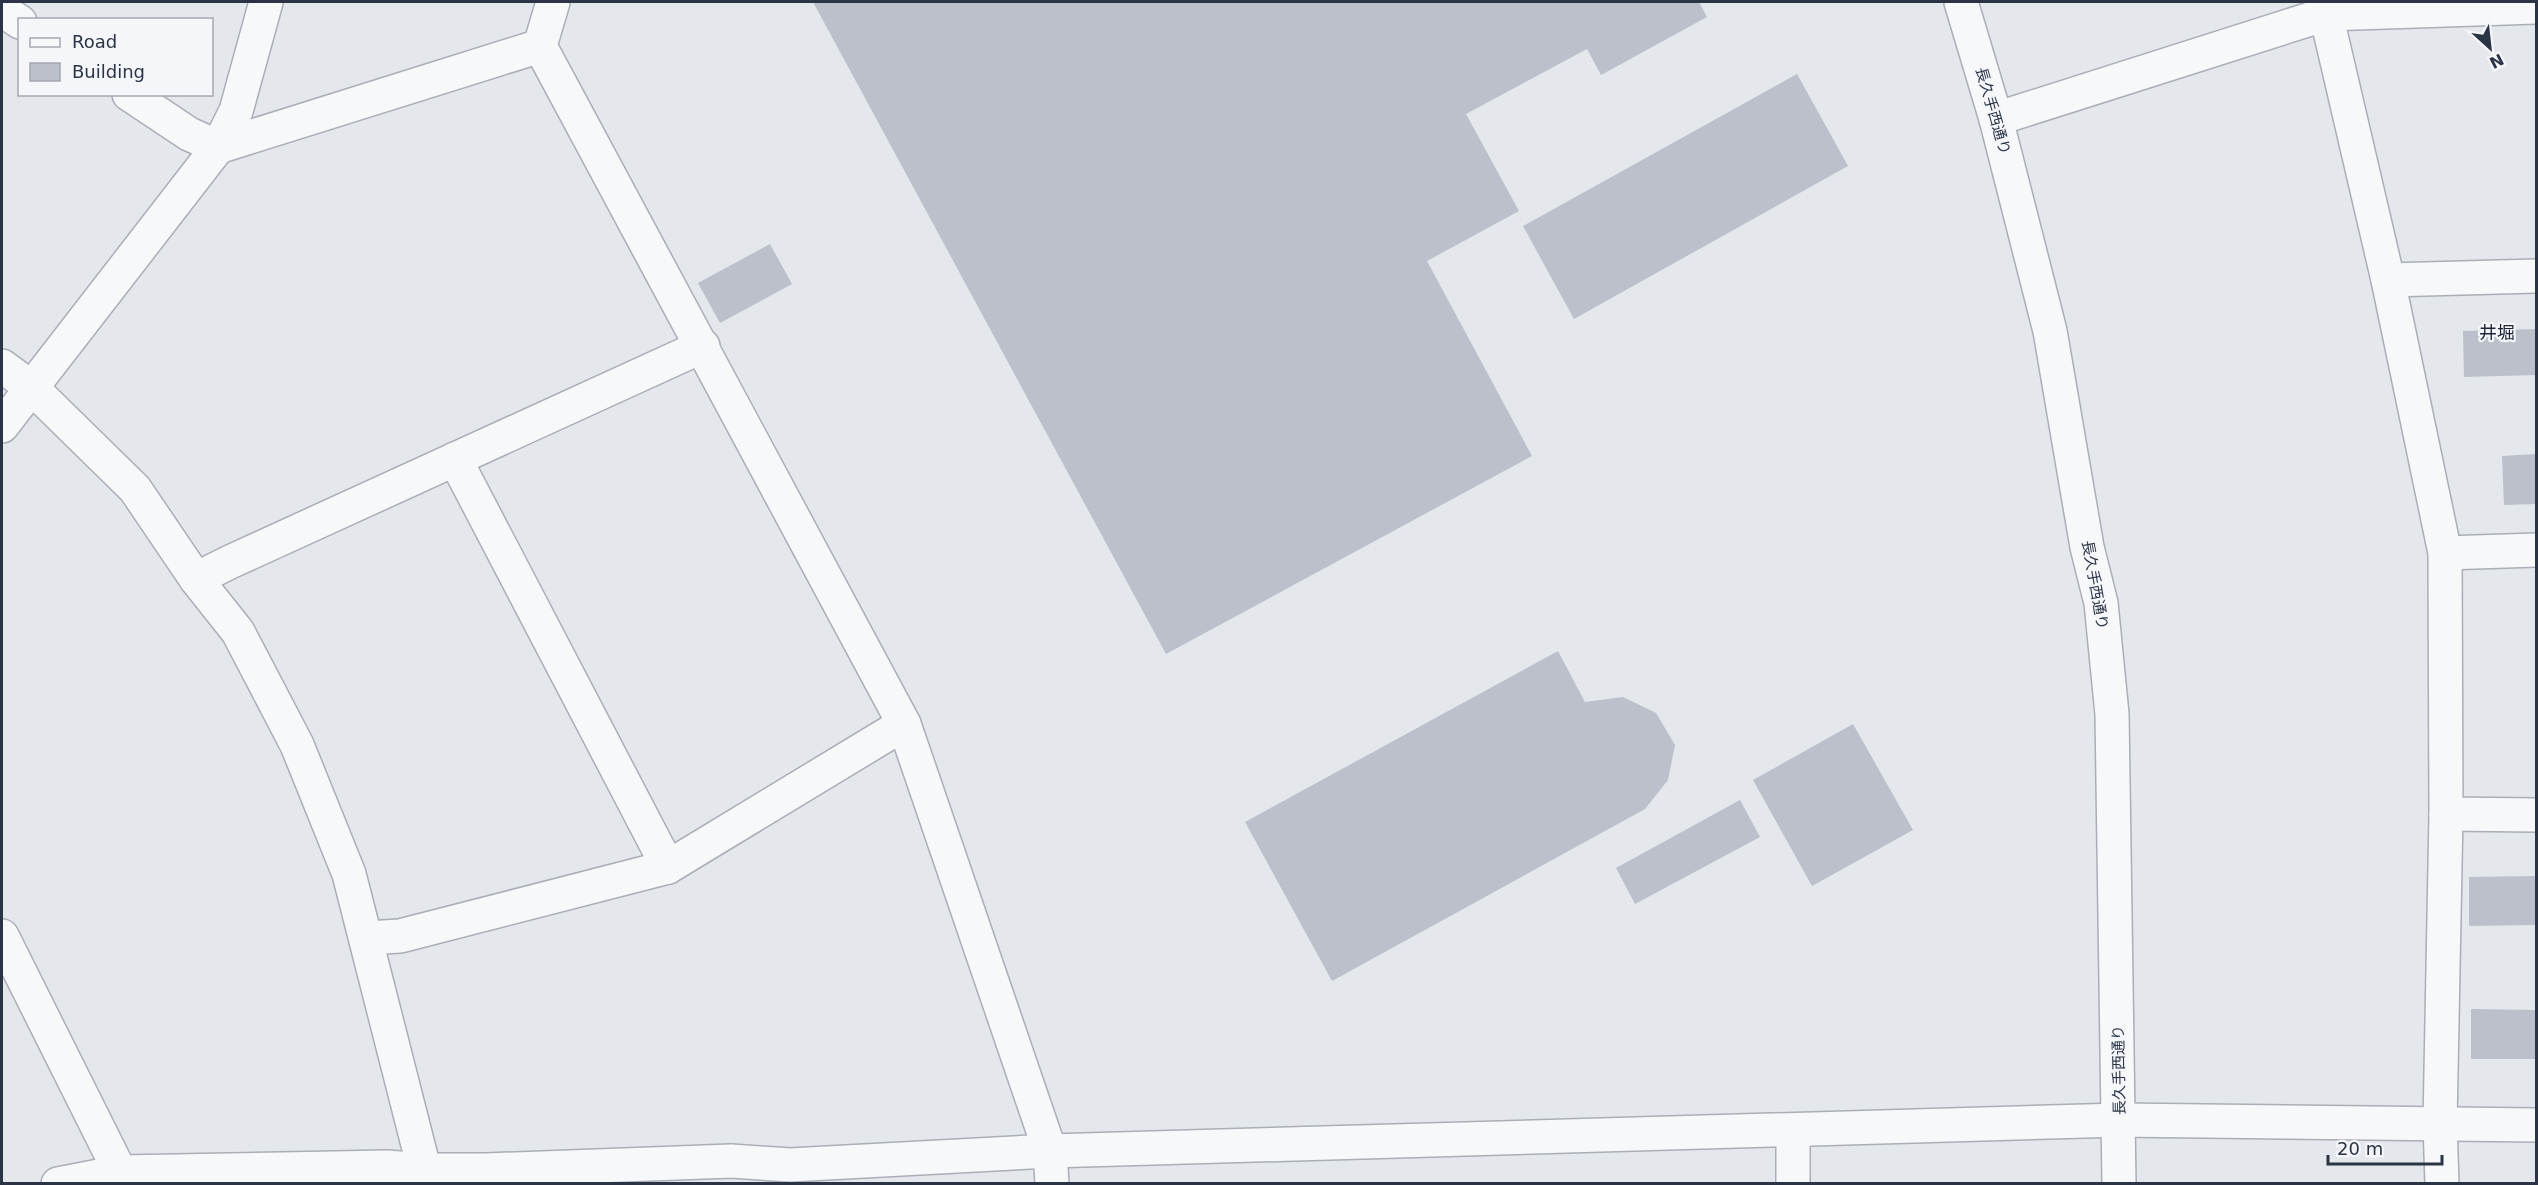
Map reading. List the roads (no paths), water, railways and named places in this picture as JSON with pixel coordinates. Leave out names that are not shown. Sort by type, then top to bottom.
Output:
[{"type":"street","points":[[2,426],[218,147],[236,111],[266,2]]},
{"type":"street","points":[[553,2],[540,46],[904,724],[1050,1151],[1052,1184]]},
{"type":"street","name":"長久手西通り","points":[[1961,2],[1996,119],[2050,331],[2087,547],[2101,603],[2112,714],[2120,1184]]},
{"type":"street","points":[[1996,119],[2324,8],[2536,7]]},
{"type":"street","points":[[2324,8],[2388,280],[2445,553],[2446,814],[2440,1124],[2442,1184]]},
{"type":"street","points":[[2,10],[18,21]]},
{"type":"street","points":[[132,96],[189,135],[218,147],[540,46]]},
{"type":"street","points":[[2388,280],[2536,276]]},
{"type":"street","points":[[196,579],[703,346]]},
{"type":"street","points":[[2,366],[32,388],[135,489],[196,579],[238,632],[297,745],[349,874],[426,1177]]},
{"type":"street","points":[[455,459],[668,867]]},
{"type":"street","points":[[2445,553],[2536,550]]},
{"type":"street","points":[[366,938],[400,936],[668,867],[904,724]]},
{"type":"street","points":[[2446,814],[2536,815]]},
{"type":"street","points":[[2,936],[121,1178]]},
{"type":"street","points":[[58,1184],[121,1178],[387,1167],[426,1177],[732,1172],[790,1166],[1050,1151],[2120,1120],[2536,1125]]},
{"type":"street","points":[[1793,1131],[1793,1184]]},
{"type":"district","name":"井堀","points":[[2497,332]]}]
